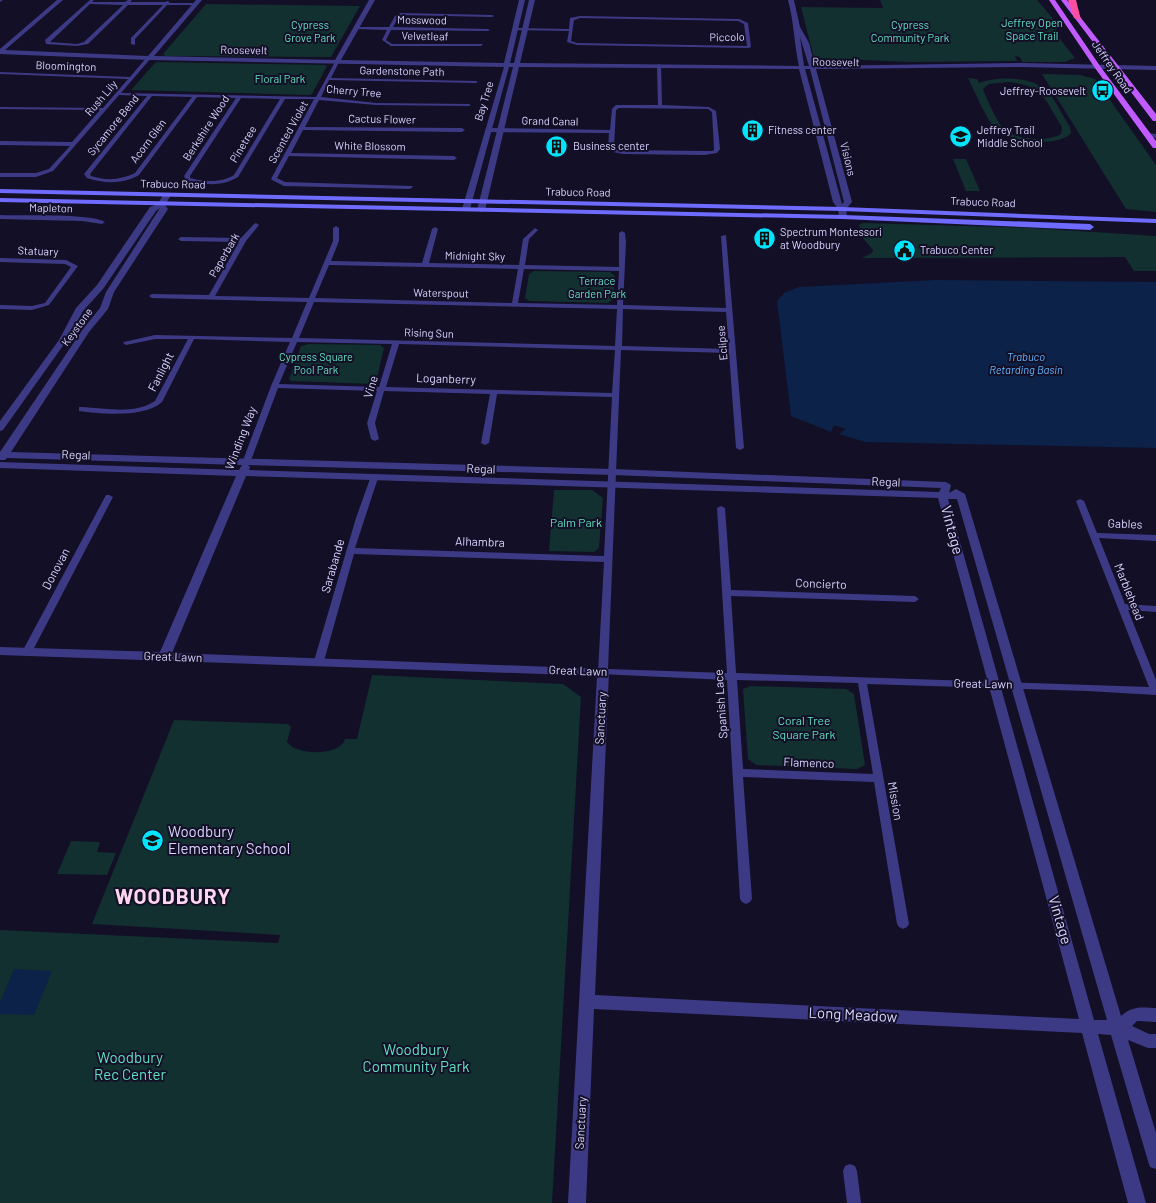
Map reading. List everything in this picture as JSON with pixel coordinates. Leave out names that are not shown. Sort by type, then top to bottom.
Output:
[{"type":"highway","points":[[1072,0],[1078,18]]},
{"type":"main road","name":"Jeffrey Road","points":[[1052,0],[1098,69],[1153,135],[1156,146]]},
{"type":"main road","name":"Jeffrey Road","points":[[1064,0],[1156,120]]},
{"type":"main road","name":"Trabuco Road","points":[[0,191],[468,205]]},
{"type":"main road","name":"Trabuco Road","points":[[0,200],[161,205],[481,205],[1156,221]]},
{"type":"main road","name":"Trabuco Road","points":[[842,213],[1156,228]]},
{"type":"street","points":[[0,44],[50,0]]},
{"type":"street","points":[[0,52],[60,0]]},
{"type":"street","name":"Scented Violet","points":[[372,0],[274,179],[281,183],[410,187]]},
{"type":"street","name":"Bay Tree","points":[[468,205],[507,65],[522,0]]},
{"type":"street","name":"Bay Tree","points":[[481,205],[532,0]]},
{"type":"street","name":"Visions","points":[[791,0],[798,28],[803,34],[848,202],[842,213]]},
{"type":"street","points":[[128,2],[86,43],[66,45],[46,42],[90,1],[197,2]]},
{"type":"street","points":[[133,44],[133,40],[168,2]]},
{"type":"street","name":"Rush Lily","points":[[0,175],[45,174],[51,170],[197,2]]},
{"type":"street","points":[[389,29],[396,17],[404,14],[492,16]]},
{"type":"street","name":"Piccolo","points":[[580,17],[739,20],[746,23],[749,47],[577,44],[569,42],[571,30],[572,19],[580,17]]},
{"type":"street","name":"Mosswood","points":[[356,28],[488,30]]},
{"type":"street","name":"Visions","points":[[798,28],[796,34],[803,69],[837,202],[842,213]]},
{"type":"street","name":"Velvetleaf","points":[[389,29],[384,40],[391,45],[481,45]]},
{"type":"street","points":[[515,29],[571,30]]},
{"type":"street","name":"Roosevelt","points":[[0,52],[149,58],[507,65],[812,70],[1098,69],[1156,72]]},
{"type":"street","points":[[659,67],[660,106]]},
{"type":"street","name":"Roosevelt","points":[[1117,70],[1156,68]]},
{"type":"street","name":"Bloomington","points":[[0,73],[132,78]]},
{"type":"street","name":"Gardenstone Path","points":[[328,79],[476,82]]},
{"type":"street","name":"Cherry Tree","points":[[117,94],[318,98],[376,104],[469,105]]},
{"type":"street","name":"Sycamore Bend","points":[[107,180],[93,178],[87,174],[150,95]]},
{"type":"street","name":"Acorn Glen","points":[[107,180],[123,180],[137,174],[195,96]]},
{"type":"street","name":"Berkshire Wood","points":[[208,182],[193,180],[187,176],[239,97]]},
{"type":"street","name":"Pinetree","points":[[208,182],[224,182],[236,176],[283,98]]},
{"type":"street","points":[[618,106],[702,107],[714,111],[717,149],[715,152],[705,154],[615,151],[611,147],[612,132],[614,109],[618,106]]},
{"type":"street","points":[[0,108],[104,109]]},
{"type":"street","name":"Cactus Flower","points":[[302,128],[462,130]]},
{"type":"street","name":"Grand Canal","points":[[488,130],[612,132]]},
{"type":"street","points":[[0,143],[74,144]]},
{"type":"street","name":"White Blossom","points":[[287,154],[454,158]]},
{"type":"street","name":"Keystone","points":[[0,428],[63,340],[79,310],[100,287],[153,209],[161,205],[167,195]]},
{"type":"street","name":"Keystone","points":[[1,459],[86,331],[104,309],[110,292],[164,209],[161,205]]},
{"type":"street","name":"Mapleton","points":[[0,217],[82,219],[102,222]]},
{"type":"street","name":"Paperbark","points":[[211,297],[243,240],[256,225]]},
{"type":"street","name":"Winding Way","points":[[164,657],[244,468],[275,386],[336,241],[336,228]]},
{"type":"street","points":[[424,265],[435,229]]},
{"type":"street","points":[[515,304],[526,239],[534,230]]},
{"type":"street","name":"Sanctuary","points":[[577,1203],[613,472],[622,233]]},
{"type":"street","name":"Eclipse","points":[[724,236],[740,448]]},
{"type":"street","points":[[181,239],[243,240]]},
{"type":"street","name":"Statuary","points":[[0,260],[66,262],[75,266],[48,304],[32,308],[0,307]]},
{"type":"street","name":"Midnight Sky","points":[[327,262],[622,269]]},
{"type":"street","name":"Waterspout","points":[[152,296],[729,310]]},
{"type":"street","name":"Rising Sun","points":[[126,343],[156,337],[192,337],[732,351]]},
{"type":"street","name":"Fanlight","points":[[82,409],[140,410],[154,406],[158,402],[192,337]]},
{"type":"street","name":"Vine","points":[[375,439],[371,423],[396,342]]},
{"type":"street","name":"Loganberry","points":[[275,386],[616,395]]},
{"type":"street","points":[[485,443],[494,391]]},
{"type":"street","name":"Regal","points":[[1,459],[244,468],[613,472],[944,490]]},
{"type":"street","name":"Regal","points":[[244,468],[374,478],[612,486],[944,490]]},
{"type":"street","name":"Sarabande","points":[[319,661],[374,478]]},
{"type":"street","name":"Vintage","points":[[944,490],[961,496],[1119,1028],[1156,1161]]},
{"type":"street","name":"Vintage","points":[[944,490],[994,684],[1137,1203]]},
{"type":"street","name":"Donovan","points":[[26,652],[108,497]]},
{"type":"street","name":"Marblehead","points":[[1080,501],[1156,692]]},
{"type":"street","name":"Spanish Lace","points":[[721,508],[746,899]]},
{"type":"street","name":"Gables","points":[[1093,535],[1156,538]]},
{"type":"street","name":"Alhambra","points":[[351,551],[608,559]]},
{"type":"street","name":"Concierto","points":[[727,593],[915,599]]},
{"type":"street","points":[[1122,607],[1156,609]]},
{"type":"street","name":"Great Lawn","points":[[0,651],[862,682],[1016,684],[1156,692]]},
{"type":"street","name":"Mission","points":[[862,682],[903,924]]},
{"type":"street","name":"Flamenco","points":[[738,773],[878,778]]},
{"type":"street","name":"Long Meadow","points":[[588,1002],[1119,1028],[1148,1041],[1156,1041]]},
{"type":"street","points":[[1119,1028],[1134,1014],[1156,1015]]},
{"type":"street","points":[[850,1171],[854,1203]]},
{"type":"green space","name":"Cypress Community Park","points":[[880,0],[1037,0],[1057,23],[1056,34],[1075,58],[1065,62],[1022,62],[1020,57],[1015,56],[1017,61],[911,62],[814,58],[801,7],[883,8]]},
{"type":"green space","name":"Cypress Grove Park","points":[[206,4],[360,6],[331,57],[165,56],[163,54]]},
{"type":"green space","name":"Floral Park","points":[[157,62],[327,66],[312,94],[309,95],[131,90]]},
{"type":"green space","name":"Jeffrey Open Space Trail","points":[[1042,74],[1080,75],[1095,79],[1156,165],[1156,212],[1126,209]]},
{"type":"green space","points":[[968,78],[977,79],[979,83],[1005,78],[1024,80],[1041,86],[1056,104],[1070,127],[1071,133],[1055,141],[1044,142],[1032,142],[1009,137],[994,127],[986,116]],"holes":[[[1019,83],[1036,90],[1047,101],[1062,127],[1061,134],[1055,137],[1033,139],[1017,136],[1002,127],[992,111],[983,89],[989,84]]]},
{"type":"green space","points":[[953,159],[966,159],[980,191],[966,191]]},
{"type":"green space","points":[[863,223],[1032,228],[1156,236],[1156,271],[1134,271],[1125,257],[862,258],[872,253],[873,250],[863,238],[859,225]]},
{"type":"green space","name":"Terrace Garden Park","points":[[534,271],[610,272],[615,276],[613,299],[608,303],[529,301],[525,298],[529,274]]},
{"type":"green space","name":"Cypress Square Pool Park","points":[[309,344],[380,345],[384,348],[376,382],[373,384],[291,381],[289,379],[301,346]]},
{"type":"green space","name":"Palm Park","points":[[554,490],[592,490],[603,498],[599,548],[594,552],[549,551]]},
{"type":"green space","points":[[372,675],[563,684],[581,697],[552,1203],[0,1203],[0,930],[278,943],[280,935],[92,924],[174,720],[288,724],[291,727],[287,742],[292,747],[308,752],[336,749],[342,745],[345,739],[357,739]]},
{"type":"green space","name":"Coral Tree Square Park","points":[[751,686],[846,689],[854,694],[865,765],[857,769],[756,765],[748,759],[743,689]]},
{"type":"green space","points":[[71,841],[100,842],[97,852],[116,853],[107,875],[57,874]]},
{"type":"water","name":"Trabuco Retarding Basin","points":[[935,280],[1156,282],[1156,448],[865,442],[839,434],[846,429],[834,425],[831,432],[791,416],[777,301],[784,293],[799,287]]},
{"type":"water","points":[[14,969],[52,971],[34,1015],[0,1014],[0,1002]]},
{"type":"place","name":"Jeffrey-Roosevelt","points":[[1102,91]]},
{"type":"place","name":"Fitness center","points":[[752,130]]},
{"type":"place","name":"Jeffrey Trail Middle School","points":[[961,136]]},
{"type":"place","name":"Business center","points":[[557,146]]},
{"type":"place","name":"Spectrum Montessori at Woodbury","points":[[764,238]]},
{"type":"place","name":"Trabuco Center","points":[[904,250]]},
{"type":"place","name":"Woodbury Elementary School","points":[[152,841]]},
{"type":"district","name":"WOODBURY","points":[[173,897]]},
{"type":"park label","name":"Woodbury Community Park","points":[[416,1058]]},
{"type":"park label","name":"Woodbury Rec Center","points":[[130,1066]]}]
